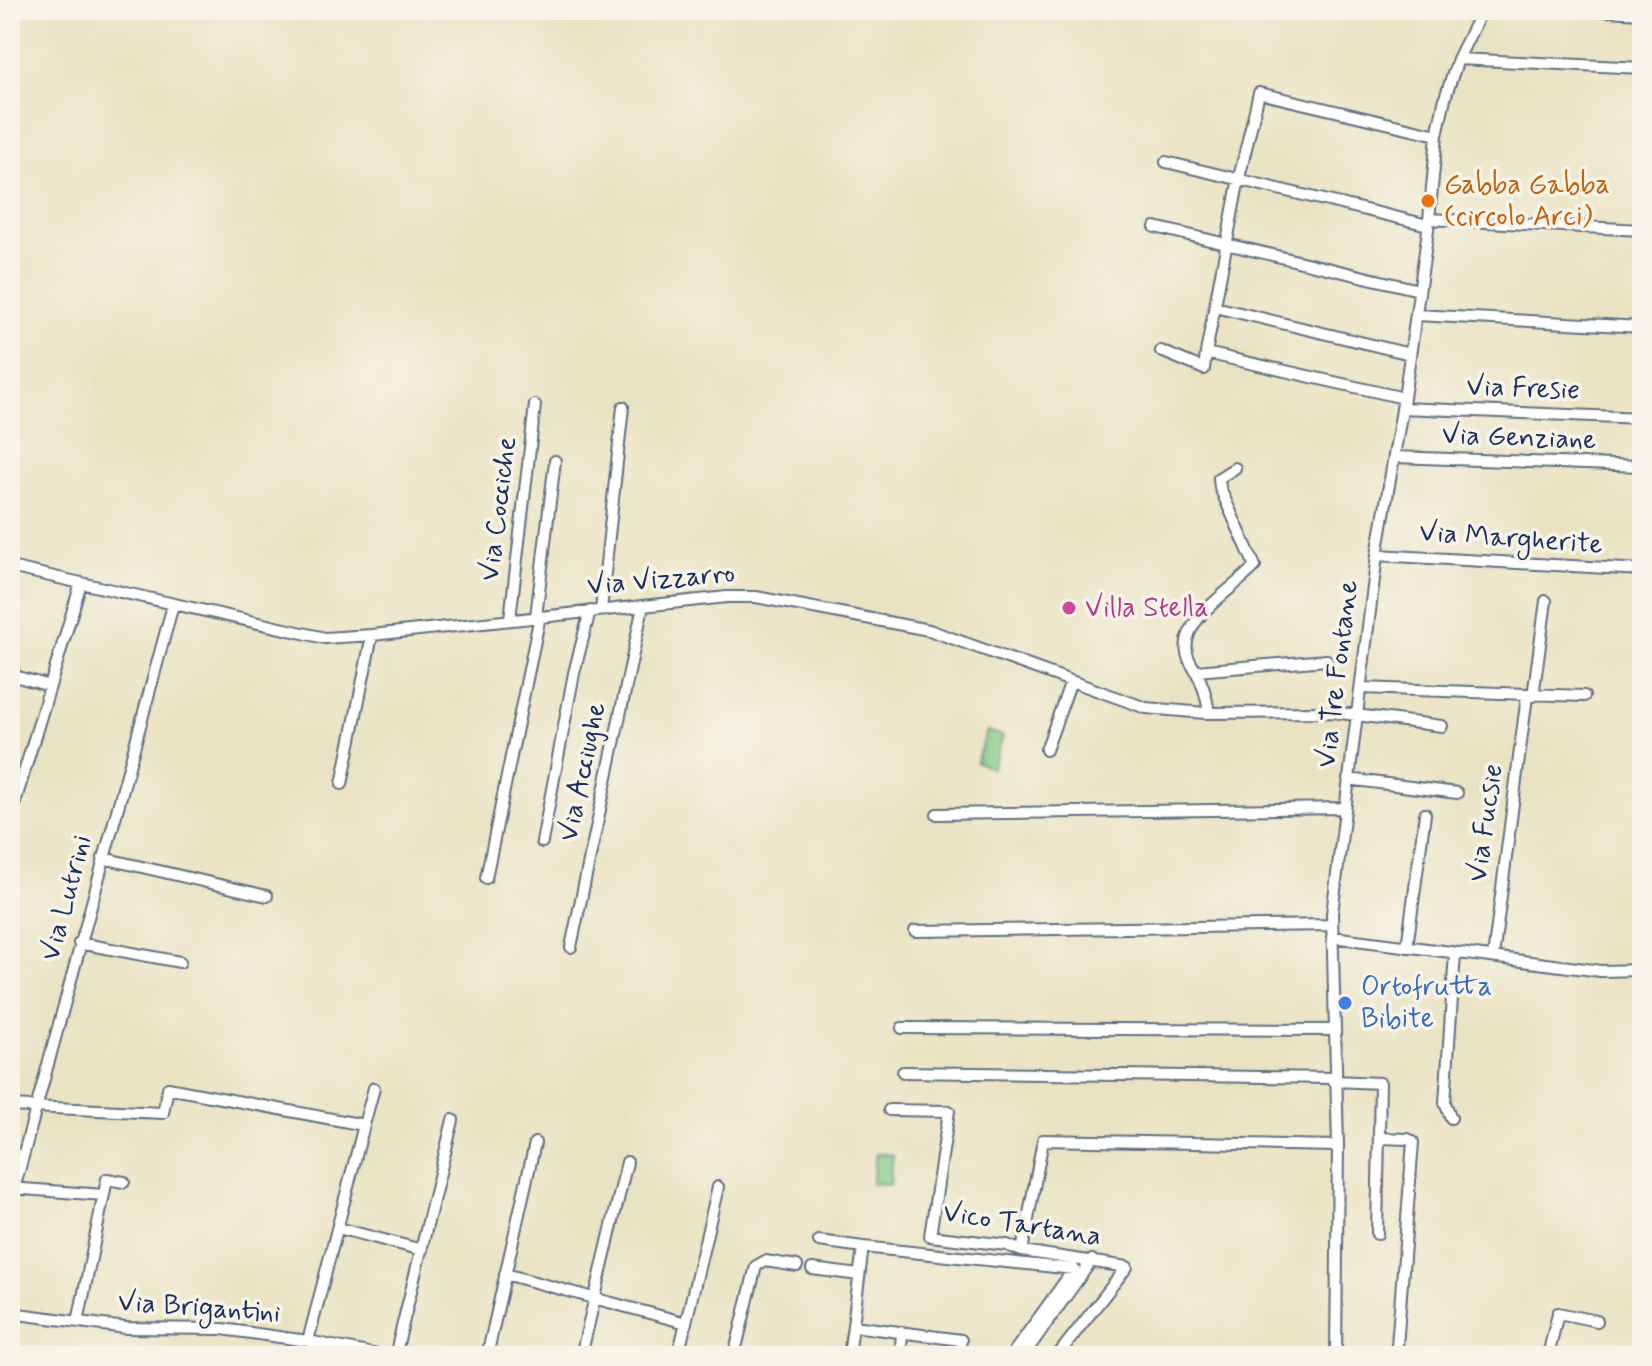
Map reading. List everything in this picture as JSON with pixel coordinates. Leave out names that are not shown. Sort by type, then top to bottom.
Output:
[{"type":"street","name":"Via Tre Fontane","points":[[1336,1356],[1338,1146],[1331,925],[1377,555],[1429,222],[1437,135],[1458,59],[1482,10]]},
{"type":"street","points":[[1588,10],[1642,13]]},
{"type":"street","points":[[1458,59],[1642,68]]},
{"type":"street","points":[[1161,351],[1204,369],[1239,178],[1259,93],[1437,135]]},
{"type":"street","points":[[1166,162],[1429,222],[1642,230]]},
{"type":"street","points":[[1155,227],[1419,290]]},
{"type":"street","points":[[1215,307],[1410,354]]},
{"type":"street","points":[[1416,315],[1642,327]]},
{"type":"street","name":"Via Fresie","points":[[1206,353],[1403,403],[1642,418]]},
{"type":"street","name":"Via Cocciche","points":[[510,619],[535,405]]},
{"type":"street","points":[[542,842],[574,673],[595,611],[623,407]]},
{"type":"street","name":"Via Genziane","points":[[1394,457],[1642,466]]},
{"type":"street","points":[[486,878],[538,616],[555,461]]},
{"type":"street","points":[[1209,713],[1207,699],[1186,651],[1193,627],[1214,600],[1255,566],[1220,488],[1219,478],[1235,468]]},
{"type":"street","name":"Via Margherite","points":[[1377,555],[1642,570]]},
{"type":"street","name":"Via Vizzarro","points":[[10,567],[325,638],[727,597],[756,597],[929,630],[1140,707],[1209,713],[1333,712],[1442,726]]},
{"type":"street","points":[[10,819],[81,583]]},
{"type":"street","name":"Via Fucsie","points":[[1493,957],[1546,601]]},
{"type":"street","name":"Via Lutrini","points":[[10,1204],[173,605]]},
{"type":"street","name":"Via Acciughe","points":[[571,947],[643,606]]},
{"type":"street","points":[[342,784],[372,635]]},
{"type":"street","points":[[1196,671],[1327,660]]},
{"type":"street","points":[[10,662],[18,677],[50,686]]},
{"type":"street","points":[[1046,750],[1071,681]]},
{"type":"street","points":[[1361,688],[1584,696]]},
{"type":"street","points":[[1348,779],[1457,793]]},
{"type":"street","points":[[937,814],[1344,808]]},
{"type":"street","points":[[1407,947],[1425,814]]},
{"type":"street","points":[[103,858],[267,896]]},
{"type":"street","points":[[915,931],[1331,925]]},
{"type":"street","points":[[1332,937],[1601,971],[1642,970]]},
{"type":"street","points":[[79,943],[180,962]]},
{"type":"street","points":[[1451,1118],[1445,1103],[1455,953]]},
{"type":"street","points":[[902,1028],[1333,1030]]},
{"type":"street","points":[[903,1072],[1378,1082],[1377,1234]]},
{"type":"street","points":[[10,1106],[163,1113],[168,1088],[364,1125]]},
{"type":"street","points":[[308,1341],[374,1088]]},
{"type":"street","name":"Vico Tartana","points":[[889,1110],[949,1111],[930,1236],[1007,1245],[1022,1251],[1127,1267],[1057,1356]]},
{"type":"street","points":[[395,1356],[453,1120]]},
{"type":"street","points":[[1379,1138],[1413,1142],[1397,1346]]},
{"type":"street","points":[[1022,1251],[1043,1140],[1338,1146]]},
{"type":"street","points":[[487,1356],[535,1143]]},
{"type":"street","points":[[581,1356],[627,1162]]},
{"type":"street","points":[[78,1322],[107,1179],[124,1182]]},
{"type":"street","points":[[678,1356],[718,1187]]},
{"type":"street","points":[[12,1188],[104,1195]]},
{"type":"street","points":[[338,1228],[422,1250]]},
{"type":"street","points":[[819,1241],[1074,1269],[1011,1356]]},
{"type":"street","points":[[849,1356],[863,1247]]},
{"type":"street","points":[[1023,1356],[1092,1260]]},
{"type":"street","points":[[734,1356],[756,1266],[765,1261],[797,1266]]},
{"type":"street","points":[[812,1269],[859,1275]]},
{"type":"street","points":[[505,1274],[686,1323]]},
{"type":"street","name":"Via Brigantini","points":[[10,1313],[126,1328],[222,1329],[383,1356]]},
{"type":"street","points":[[1548,1356],[1558,1313],[1597,1321]]},
{"type":"street","points":[[853,1326],[961,1340],[959,1356]]},
{"type":"street","points":[[901,1346],[902,1332]]},
{"type":"green space","points":[[987,731],[1003,736],[992,768],[976,762]]},
{"type":"green space","points":[[876,1153],[893,1155],[890,1185],[872,1183]]},
{"type":"place","name":"Gabba Gabba (circolo Arci)","points":[[1428,201]]},
{"type":"place","name":"Villa Stella","points":[[1069,608]]},
{"type":"place","name":"Ortofrutta Bibite","points":[[1345,1003]]}]
